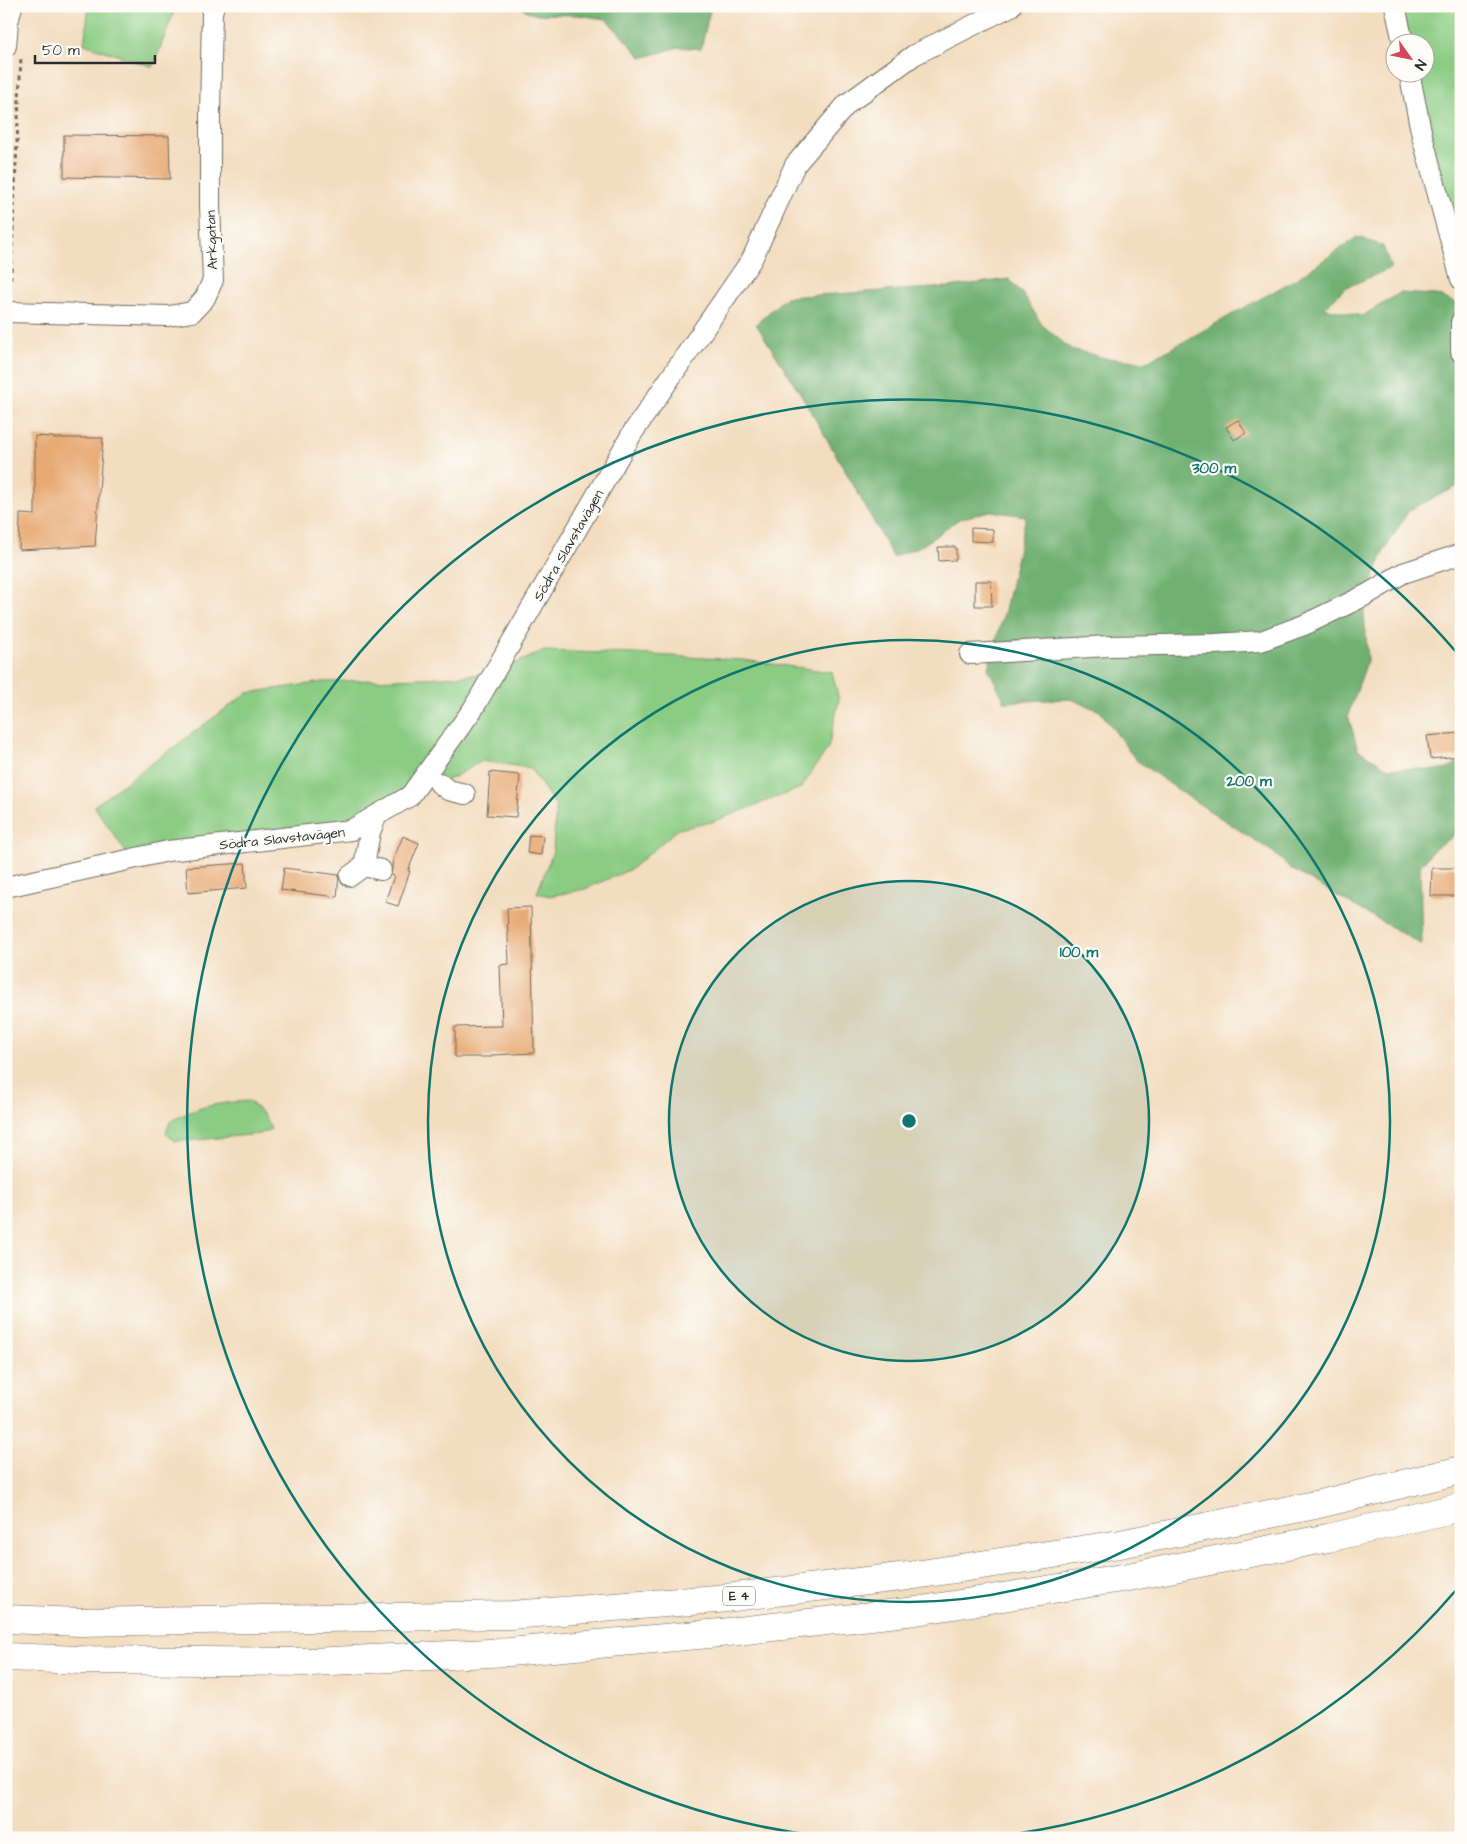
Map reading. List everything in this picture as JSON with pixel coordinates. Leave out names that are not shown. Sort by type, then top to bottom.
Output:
[{"type":"highway","name":"E 4","points":[[6,1619],[108,1621],[511,1615],[717,1599],[908,1576],[1120,1544],[1315,1505],[1461,1470]]},
{"type":"highway","points":[[6,1657],[80,1660],[312,1662],[509,1652],[720,1632],[916,1611],[1128,1577],[1328,1538],[1461,1507]]},
{"type":"street","points":[[12,6],[8,22],[14,49]]},
{"type":"street","name":"Arkgatan","points":[[8,312],[169,316],[192,312],[205,298],[213,280],[210,206],[210,115],[212,12],[214,6]]},
{"type":"street","name":"Södra Slavstavägen","points":[[6,886],[168,850],[350,830],[410,796],[472,710],[634,432],[752,259],[796,165],[847,104],[914,55],[1011,6]]},
{"type":"street","points":[[1395,6],[1401,32]]},
{"type":"street","points":[[1411,82],[1422,136],[1461,279]]},
{"type":"street","points":[[1461,322],[1461,352]]},
{"type":"street","points":[[970,654],[1100,646],[1215,644],[1261,641],[1304,625],[1366,595],[1403,572],[1461,554]]},
{"type":"street","points":[[439,783],[448,790],[465,794]]},
{"type":"street","points":[[365,871],[370,832],[377,815]]},
{"type":"path","points":[[6,396],[11,257],[14,49]]},
{"type":"path","points":[[6,256],[11,257]]},
{"type":"green space","points":[[89,6],[176,6],[153,67],[84,44]]},
{"type":"green space","points":[[518,6],[711,6],[701,49],[679,47],[642,58],[606,19],[577,15],[533,14]]},
{"type":"green space","points":[[1395,6],[1461,6],[1461,279],[1411,82],[1434,82],[1434,32],[1401,32]]},
{"type":"green space","points":[[1357,237],[1383,246],[1391,268],[1345,288],[1324,308],[1362,316],[1400,293],[1436,295],[1461,305],[1461,487],[1456,487],[1409,510],[1384,551],[1363,603],[1368,659],[1348,715],[1358,750],[1388,768],[1444,770],[1461,761],[1461,831],[1435,848],[1420,866],[1422,945],[1291,869],[1273,852],[1136,760],[1100,711],[1071,699],[1005,702],[988,668],[1005,610],[1026,516],[990,511],[959,519],[923,545],[893,557],[802,396],[756,324],[786,297],[949,287],[1009,279],[1023,294],[1042,325],[1071,349],[1105,358],[1147,362],[1296,279]]},
{"type":"green space","points":[[544,651],[743,660],[832,672],[839,700],[828,748],[801,788],[712,822],[678,829],[631,869],[585,889],[550,896],[537,893],[553,851],[556,806],[530,768],[482,761],[454,777],[410,796],[351,830],[130,858],[94,806],[247,693],[323,682],[493,673]]},
{"type":"green space","points":[[249,1101],[263,1114],[271,1129],[259,1134],[174,1141],[166,1133],[170,1122],[190,1112],[217,1104]]},
{"type":"building","points":[[64,135],[169,136],[170,179],[64,177]]},
{"type":"building","points":[[1238,420],[1246,433],[1234,440],[1226,427]]},
{"type":"building","points":[[35,436],[103,438],[95,546],[19,550],[20,514],[35,515]]},
{"type":"building","points":[[971,528],[993,529],[993,542],[971,541]]},
{"type":"building","points":[[938,547],[956,547],[956,560],[939,561]]},
{"type":"building","points":[[975,581],[991,581],[992,606],[975,606]]},
{"type":"building","points":[[1459,733],[1461,756],[1430,759],[1427,736]]},
{"type":"building","points":[[490,772],[520,775],[516,817],[487,815]]},
{"type":"building","points":[[529,835],[543,836],[541,855],[527,853]]},
{"type":"building","points":[[403,836],[419,843],[408,871],[410,871],[398,906],[385,902],[394,876],[391,875],[393,860]]},
{"type":"building","points":[[245,863],[247,888],[188,893],[186,867]]},
{"type":"building","points":[[284,868],[339,875],[337,897],[281,890]]},
{"type":"building","points":[[1432,868],[1461,868],[1461,896],[1431,896]]},
{"type":"building","points":[[531,907],[534,1053],[492,1055],[492,1057],[455,1057],[455,1027],[502,1026],[500,965],[509,964],[507,908]]}]
